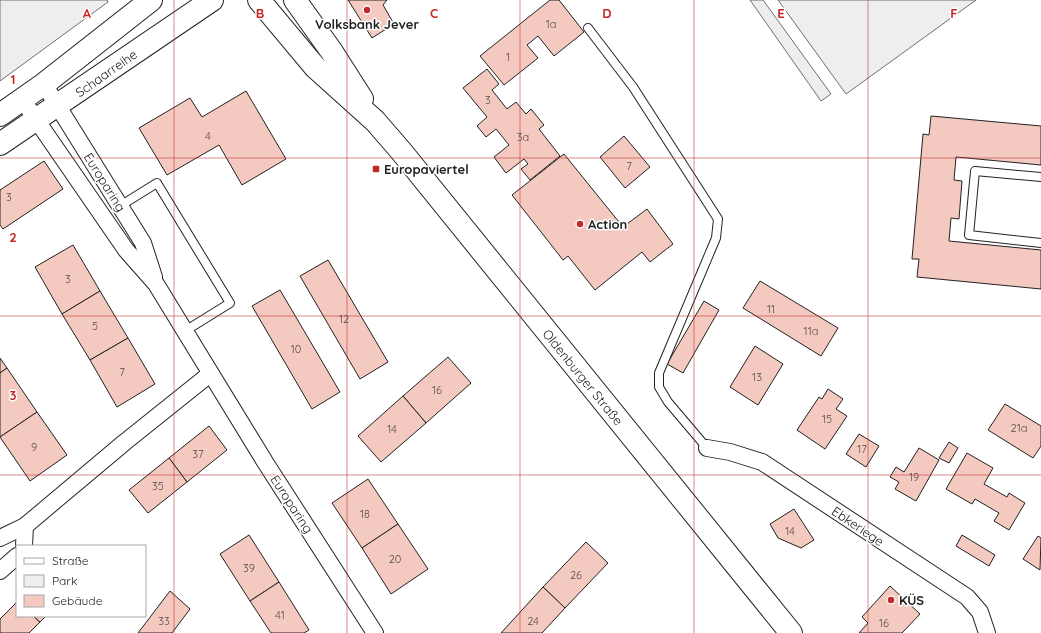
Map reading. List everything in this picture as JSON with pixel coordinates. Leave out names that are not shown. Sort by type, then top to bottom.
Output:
[{"type":"main road","points":[[0,115],[44,84],[151,0]]},
{"type":"main road","name":"Schaarreihe","points":[[0,144],[37,121],[212,0]]},
{"type":"main road","name":"Oldenburger Straße","points":[[259,0],[315,67],[375,121]]},
{"type":"main road","name":"Oldenburger Straße","points":[[295,0],[332,52],[375,121],[791,633]]},
{"type":"street","name":"Europaring","points":[[44,84],[143,243],[156,284]]},
{"type":"street","name":"Europaring","points":[[22,99],[126,250],[156,284],[210,374],[375,633]]},
{"type":"street","points":[[0,538],[25,526],[125,442],[210,374]]},
{"type":"street","name":"Ebkeriege","points":[[707,448],[730,452],[762,462],[968,597],[980,612],[987,633]]},
{"type":"street","points":[[24,545],[25,526]]},
{"type":"street","points":[[0,570],[16,557]]},
{"type":"lane","points":[[588,28],[633,87],[718,220],[716,238],[659,373],[659,387],[668,402],[707,448]]},
{"type":"lane","points":[[1041,177],[975,172],[969,235],[1041,243]]},
{"type":"lane","points":[[120,206],[157,183],[230,303],[185,331]]},
{"type":"green space","points":[[0,0],[107,0],[108,2],[0,81]]},
{"type":"green space","points":[[750,0],[763,0],[831,94],[821,101]]},
{"type":"green space","points":[[778,0],[976,0],[846,94]]},
{"type":"building","points":[[348,0],[387,0],[383,5],[394,24],[372,38]]},
{"type":"building","points":[[550,0],[559,0],[584,32],[554,56],[538,36],[527,45],[538,58],[504,85],[480,56]]},
{"type":"building","points":[[487,69],[499,84],[492,90],[507,109],[516,102],[526,114],[531,109],[544,125],[539,129],[560,156],[530,180],[521,169],[528,164],[524,159],[506,173],[494,157],[509,145],[496,129],[486,137],[477,126],[487,117],[463,88]]},
{"type":"building","points":[[246,91],[286,159],[242,185],[219,145],[167,175],[139,128],[190,98],[202,117]]},
{"type":"building","points":[[931,116],[1041,126],[1041,165],[956,157],[954,180],[962,181],[959,219],[951,218],[949,241],[1041,250],[1041,289],[917,277],[919,259],[912,259],[923,134],[929,135]]},
{"type":"building","points":[[624,136],[650,167],[625,188],[600,157]]},
{"type":"building","points":[[564,154],[623,227],[647,209],[673,244],[650,262],[642,252],[595,290],[568,256],[563,260],[512,195]]},
{"type":"building","points":[[44,161],[63,189],[3,229],[0,225],[0,190]]},
{"type":"building","points":[[73,245],[100,291],[62,314],[35,267]]},
{"type":"building","points":[[328,260],[388,362],[360,379],[300,276]]},
{"type":"building","points":[[760,281],[838,328],[821,356],[743,308]]},
{"type":"building","points":[[280,290],[340,392],[312,409],[252,306]]},
{"type":"building","points":[[100,291],[128,338],[90,360],[62,314]]},
{"type":"building","points":[[704,301],[719,310],[683,373],[667,364]]},
{"type":"building","points":[[128,338],[155,384],[117,407],[90,360]]},
{"type":"building","points":[[755,346],[783,364],[758,405],[730,387]]},
{"type":"building","points":[[448,357],[471,383],[426,423],[403,396]]},
{"type":"building","points":[[0,358],[7,368],[0,373]]},
{"type":"building","points":[[7,368],[37,412],[0,437],[0,373]]},
{"type":"building","points":[[828,389],[843,399],[836,409],[847,416],[825,449],[797,430],[819,397],[822,399]]},
{"type":"building","points":[[403,396],[426,423],[381,462],[358,436]]},
{"type":"building","points":[[1005,404],[1041,426],[1041,446],[1033,458],[988,430]]},
{"type":"building","points":[[37,412],[67,455],[30,481],[0,437]]},
{"type":"building","points":[[209,426],[227,450],[187,482],[169,458]]},
{"type":"building","points":[[859,434],[879,446],[866,467],[846,454]]},
{"type":"building","points":[[949,442],[958,448],[949,463],[939,458]]},
{"type":"building","points":[[919,448],[939,460],[916,501],[895,489],[899,482],[890,477],[896,467],[904,472]]},
{"type":"building","points":[[967,453],[993,468],[984,484],[1007,497],[1009,493],[1025,503],[1009,530],[994,521],[999,513],[975,499],[972,504],[946,489]]},
{"type":"building","points":[[169,458],[187,482],[148,513],[129,490]]},
{"type":"building","points":[[368,479],[398,524],[362,548],[332,503]]},
{"type":"building","points":[[794,509],[814,540],[801,548],[778,538],[770,524]]},
{"type":"building","points":[[398,524],[428,569],[391,594],[362,548]]},
{"type":"building","points":[[249,535],[279,582],[250,601],[220,554]]},
{"type":"building","points":[[962,535],[995,555],[989,566],[956,546]]},
{"type":"building","points":[[1038,536],[1041,538],[1040,570],[1023,559]]},
{"type":"building","points":[[586,542],[608,563],[565,608],[543,587]]},
{"type":"building","points":[[279,582],[309,630],[304,633],[271,633],[250,601]]},
{"type":"building","name":"KÜS","points":[[890,586],[920,614],[902,633],[859,633],[868,623],[862,617]]},
{"type":"building","points":[[543,587],[565,608],[542,633],[501,633]]},
{"type":"building","points":[[170,591],[190,609],[172,633],[138,633]]},
{"type":"building","points":[[16,603],[16,617],[34,617],[40,622],[29,633],[0,633],[0,619]]},
{"type":"building","points":[[34,617],[45,617],[40,622]]},
{"type":"place","name":"Volksbank Jever","points":[[367,10]]},
{"type":"place","name":"Europaviertel","points":[[376,169]]},
{"type":"place","name":"Action","points":[[580,224]]},
{"type":"place","name":"KÜS","points":[[891,600]]}]
